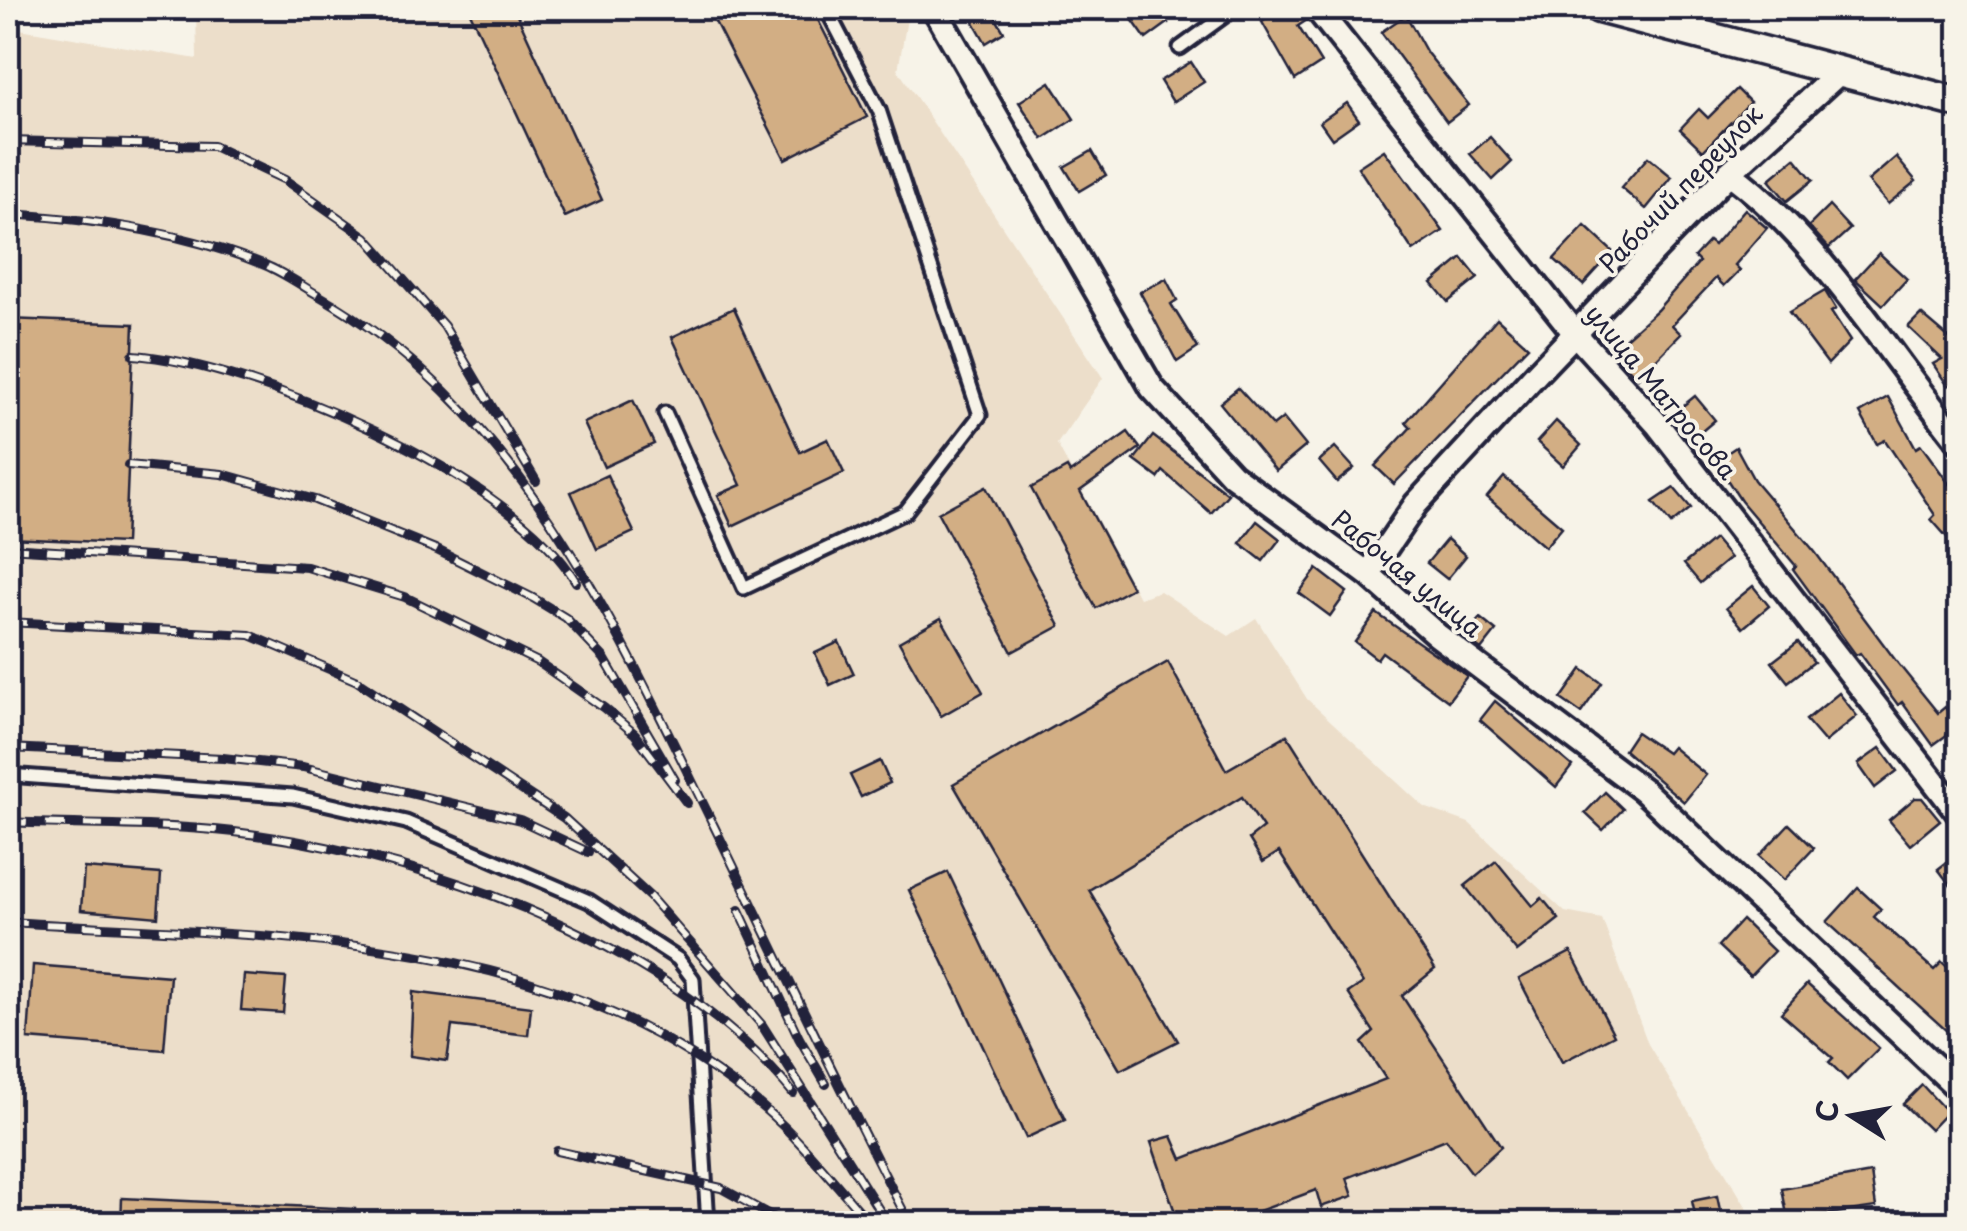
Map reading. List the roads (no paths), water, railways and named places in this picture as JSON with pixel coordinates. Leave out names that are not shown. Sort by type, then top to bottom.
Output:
[{"type":"street","name":"Рабочая улица","points":[[934,8],[1152,388],[1232,476],[1368,574],[1438,635],[1644,790],[1960,1090]]},
{"type":"street","name":"улица Матросова","points":[[1316,8],[1577,336],[1656,424],[1960,814]]},
{"type":"street","points":[[1599,8],[1960,103]]},
{"type":"street","name":"Рабочий переулок","points":[[1368,574],[1416,504],[1729,173],[1841,71]]},
{"type":"street","points":[[1729,173],[1757,193],[1844,294],[1960,443]]},
{"type":"lane","points":[[665,413],[744,588],[905,512],[980,416],[879,110],[826,8]]},
{"type":"lane","points":[[1180,48],[1234,8]]},
{"type":"lane","points":[[8,775],[293,796],[406,822],[604,911],[678,959],[693,979],[708,1224]]},
{"type":"railway","points":[[8,141],[213,146],[285,180],[366,237],[444,326],[536,481]]},
{"type":"railway","points":[[8,214],[139,229],[203,244],[265,265],[389,343],[451,398],[506,460],[598,599],[676,748],[910,1224]]},
{"type":"railway","points":[[133,355],[244,379],[376,432],[440,466],[497,503],[544,542],[576,582]]},
{"type":"railway","points":[[128,465],[222,474],[315,500],[435,549],[533,598],[566,618],[604,658],[675,780]]},
{"type":"railway","points":[[8,548],[307,567],[405,597],[538,662],[604,708],[635,734],[687,803]]},
{"type":"railway","points":[[8,622],[250,635],[357,681],[564,818],[650,897],[762,1025],[888,1224]]},
{"type":"railway","points":[[8,748],[223,758],[303,767],[520,820],[588,852]]},
{"type":"railway","points":[[8,822],[164,827],[257,835],[401,865],[475,889],[549,919],[619,954],[685,995],[743,1041],[793,1093]]},
{"type":"railway","points":[[739,910],[799,1038],[826,1084]]},
{"type":"railway","points":[[8,922],[308,940],[407,954],[503,975],[596,1006],[685,1051],[767,1111],[871,1224]]},
{"type":"railway","points":[[557,1151],[721,1188],[786,1224]]}]
